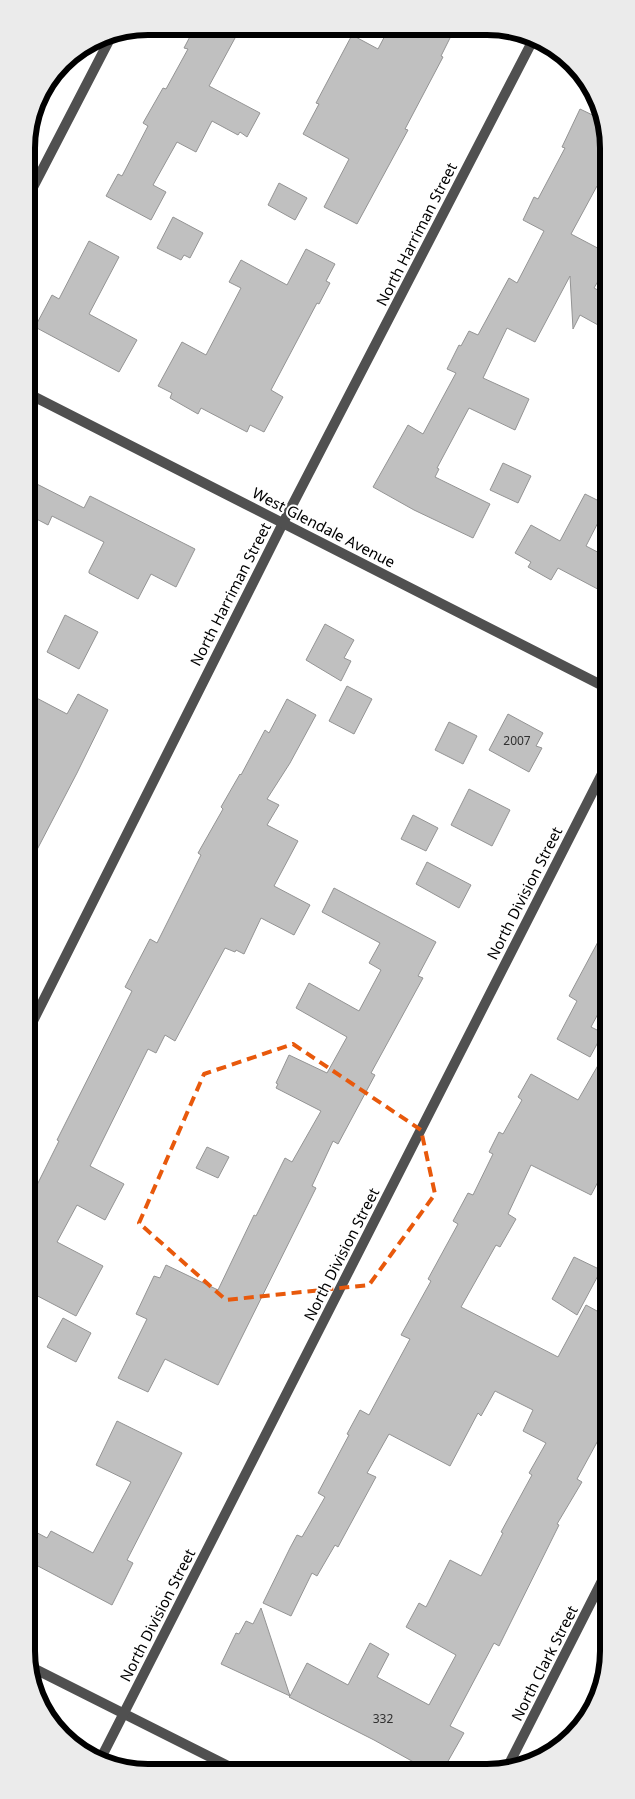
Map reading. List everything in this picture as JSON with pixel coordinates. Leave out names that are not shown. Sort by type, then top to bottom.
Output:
[{"type":"street","points":[[35,184],[108,43]]},
{"type":"street","name":"North Harriman Street","points":[[35,1017],[283,523],[531,44]]},
{"type":"street","name":"West Glendale Avenue","points":[[35,397],[600,684]]},
{"type":"street","name":"North Division Street","points":[[102,1754],[600,778]]},
{"type":"street","name":"North Clark Street","points":[[510,1762],[600,1585]]},
{"type":"street","points":[[37,1670],[224,1764]]},
{"type":"highlighted area","points":[[293,1044],[421,1130],[435,1194],[369,1285],[226,1300],[139,1223],[204,1074]]},
{"type":"building","points":[[191,35],[237,35],[209,86],[260,113],[247,137],[240,132],[238,135],[212,121],[196,152],[177,142],[153,185],[166,192],[151,220],[106,196],[118,174],[122,176],[148,126],[143,123],[163,88],[166,89],[188,49],[184,48]]},
{"type":"building","points":[[352,35],[378,49],[385,35],[452,35],[441,56],[443,57],[405,129],[408,130],[357,224],[324,207],[349,159],[303,134],[319,104],[316,103]]},
{"type":"building","points":[[580,109],[595,116],[600,148],[600,188],[597,186],[571,234],[600,249],[600,278],[594,288],[600,291],[600,326],[580,315],[573,329],[570,276],[535,342],[507,328],[483,378],[529,399],[515,430],[469,408],[437,468],[439,469],[435,477],[490,504],[473,538],[414,510],[373,487],[408,425],[423,434],[456,373],[447,369],[459,345],[461,346],[469,331],[478,335],[509,278],[517,283],[544,231],[523,220],[534,197],[538,199],[565,148],[562,147]]},
{"type":"building","points":[[279,183],[307,198],[295,220],[268,205]]},
{"type":"building","points":[[173,217],[203,233],[190,258],[184,255],[181,260],[157,248]]},
{"type":"building","points":[[89,241],[119,257],[89,314],[137,340],[119,372],[35,327],[52,295],[59,299]]},
{"type":"building","points":[[306,249],[335,264],[326,281],[330,283],[319,304],[317,303],[271,390],[283,397],[264,432],[250,425],[247,432],[201,408],[198,414],[170,398],[172,393],[158,386],[182,342],[206,355],[241,288],[229,282],[241,260],[287,285]]},
{"type":"building","points":[[503,463],[531,476],[518,503],[490,490]]},
{"type":"building","points":[[35,483],[84,508],[90,496],[195,549],[176,587],[151,574],[138,599],[89,573],[104,542],[52,516],[48,525],[35,518]]},
{"type":"building","points":[[585,494],[600,502],[600,519],[586,546],[600,553],[600,590],[558,568],[551,580],[528,567],[531,562],[515,553],[531,525],[560,541]]},
{"type":"building","points":[[65,615],[98,632],[79,669],[47,652]]},
{"type":"building","points":[[325,624],[354,640],[344,658],[351,661],[341,681],[306,660]]},
{"type":"building","points":[[347,686],[372,699],[354,734],[329,721]]},
{"type":"building","points":[[78,694],[108,710],[35,854],[35,697],[67,714]]},
{"type":"building","points":[[287,699],[316,715],[290,763],[267,799],[279,805],[267,825],[298,841],[274,886],[310,905],[294,935],[261,918],[244,954],[225,948],[175,1041],[165,1035],[156,1053],[148,1049],[90,1166],[124,1184],[105,1220],[77,1205],[57,1242],[103,1266],[76,1316],[35,1295],[35,1189],[59,1141],[57,1140],[132,991],[125,987],[150,939],[157,943],[201,855],[198,853],[223,809],[221,807],[265,730],[269,733]]},
{"type":"building","points":[[508,714],[543,733],[536,746],[542,748],[529,772],[489,750]]},
{"type":"building","points":[[449,722],[477,736],[463,764],[435,750]]},
{"type":"building","points":[[469,789],[510,810],[492,846],[451,825]]},
{"type":"building","points":[[413,815],[438,828],[426,851],[401,839]]},
{"type":"building","points":[[427,862],[471,885],[459,908],[416,884]]},
{"type":"building","points":[[334,888],[436,942],[418,976],[423,978],[371,1073],[375,1075],[338,1144],[333,1141],[312,1186],[316,1188],[218,1385],[165,1359],[148,1392],[118,1378],[147,1319],[136,1314],[154,1276],[160,1278],[166,1265],[218,1290],[254,1215],[256,1216],[285,1158],[292,1162],[321,1111],[276,1088],[278,1084],[276,1083],[289,1055],[327,1073],[347,1037],[296,1008],[309,983],[359,1011],[381,970],[369,963],[380,943],[322,912]]},
{"type":"building","points":[[600,938],[600,1010],[591,1027],[600,1032],[600,1039],[590,1057],[557,1039],[577,1001],[569,996]]},
{"type":"building","points":[[600,1062],[600,1178],[591,1195],[531,1165],[508,1214],[516,1219],[500,1247],[496,1245],[461,1307],[558,1357],[586,1305],[600,1313],[600,1437],[577,1479],[582,1482],[557,1524],[559,1525],[499,1646],[494,1643],[450,1726],[464,1733],[446,1764],[417,1764],[289,1697],[307,1663],[348,1685],[370,1643],[389,1654],[377,1677],[429,1705],[456,1655],[406,1627],[419,1603],[426,1607],[450,1560],[481,1576],[503,1533],[501,1532],[532,1475],[529,1473],[546,1443],[523,1431],[533,1410],[495,1391],[481,1416],[478,1413],[450,1466],[389,1434],[367,1473],[376,1477],[338,1547],[335,1545],[317,1576],[312,1573],[291,1616],[263,1603],[297,1535],[302,1537],[325,1497],[318,1493],[360,1410],[369,1415],[410,1339],[401,1335],[431,1281],[428,1279],[458,1224],[453,1221],[468,1193],[473,1195],[493,1154],[489,1152],[499,1132],[503,1134],[522,1100],[518,1097],[531,1074],[578,1100]]},
{"type":"building","points":[[207,1147],[229,1157],[218,1178],[196,1168]]},
{"type":"building","points":[[574,1257],[600,1270],[577,1315],[552,1299]]},
{"type":"building","points":[[63,1318],[91,1333],[76,1362],[47,1347]]},
{"type":"building","points":[[117,1421],[182,1453],[127,1560],[133,1563],[112,1605],[36,1565],[38,1562],[35,1560],[35,1532],[47,1538],[51,1531],[93,1553],[131,1482],[96,1465]]},
{"type":"building","points":[[261,1608],[290,1696],[221,1664],[236,1633],[239,1634],[246,1621],[253,1624]]}]
